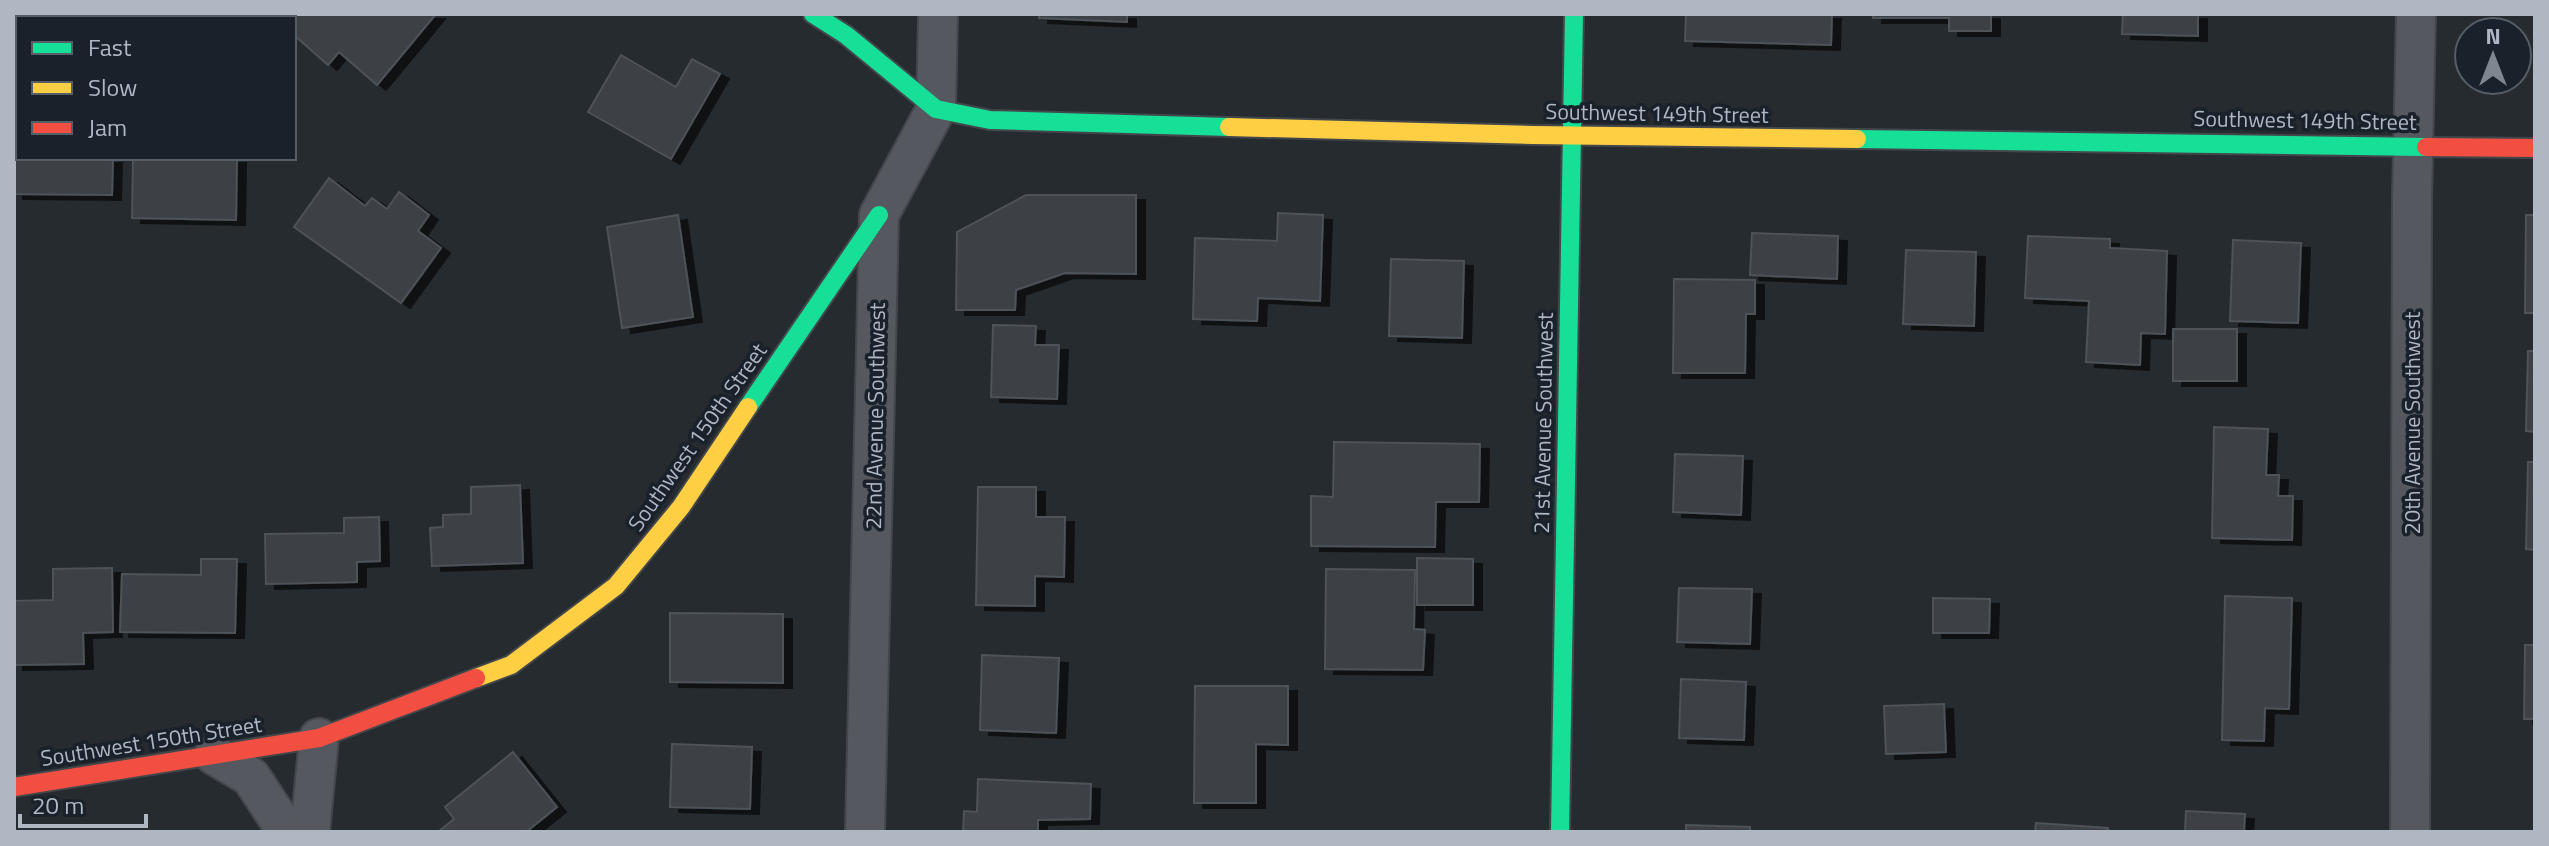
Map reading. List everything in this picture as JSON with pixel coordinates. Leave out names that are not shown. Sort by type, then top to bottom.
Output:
[{"type":"street","name":"Southwest 149th Street","points":[[813,14],[846,35],[936,109],[990,120],[1572,136],[2535,148]]},
{"type":"street","name":"22nd Avenue Southwest","points":[[865,832],[879,215],[936,109],[938,14]]},
{"type":"street","name":"21st Avenue Southwest","points":[[1560,832],[1574,14]]},
{"type":"street","name":"20th Avenue Southwest","points":[[2410,832],[2416,14]]},
{"type":"street","name":"Southwest 150th Street","points":[[14,787],[319,738],[511,665],[616,586],[681,507],[879,215]]},
{"type":"street","points":[[310,832],[319,738]]},
{"type":"street","points":[[214,755],[251,777],[287,832]]},
{"type":"building","points":[[436,14],[377,85],[339,52],[328,65],[296,37],[296,16],[292,16]]},
{"type":"building","points":[[1039,14],[1127,14],[1127,22],[1039,18]]},
{"type":"building","points":[[1686,14],[1832,14],[1831,45],[1685,41]]},
{"type":"building","points":[[1873,14],[1991,14],[1991,31],[1949,31],[1949,18],[1873,18]]},
{"type":"building","points":[[2123,14],[2198,14],[2198,36],[2122,34]]},
{"type":"building","points":[[621,55],[676,87],[692,59],[720,74],[671,159],[588,112]]},
{"type":"building","points":[[14,134],[16,160],[113,160],[112,195],[14,194]]},
{"type":"building","points":[[133,160],[237,160],[236,220],[132,218]]},
{"type":"building","points":[[329,178],[365,206],[372,198],[387,209],[399,192],[429,215],[418,231],[441,248],[401,303],[294,227]]},
{"type":"building","points":[[1026,195],[1136,195],[1136,274],[1065,273],[1016,290],[1015,310],[956,310],[957,232]]},
{"type":"building","points":[[1278,213],[1323,215],[1320,301],[1258,298],[1257,321],[1193,319],[1195,238],[1277,241]]},
{"type":"building","points":[[678,215],[693,317],[622,328],[607,227]]},
{"type":"building","points":[[2526,215],[2535,215],[2535,313],[2525,313]]},
{"type":"building","points":[[1752,233],[1838,236],[1837,279],[1750,275]]},
{"type":"building","points":[[2028,236],[2110,239],[2110,248],[2167,251],[2165,334],[2141,333],[2140,365],[2086,362],[2089,301],[2025,298]]},
{"type":"building","points":[[2233,240],[2301,243],[2298,323],[2230,321]]},
{"type":"building","points":[[1906,250],[1976,252],[1974,326],[1903,324]]},
{"type":"building","points":[[1391,259],[1464,261],[1462,338],[1389,336]]},
{"type":"building","points":[[1674,279],[1755,280],[1755,314],[1746,314],[1745,373],[1673,373]]},
{"type":"building","points":[[993,325],[1036,326],[1035,345],[1059,345],[1057,399],[991,397]]},
{"type":"building","points":[[2173,329],[2237,329],[2237,381],[2173,381]]},
{"type":"building","points":[[2528,351],[2535,351],[2535,432],[2526,431]]},
{"type":"building","points":[[2214,427],[2268,429],[2266,475],[2279,475],[2278,496],[2293,496],[2292,540],[2212,538]]},
{"type":"building","points":[[1334,442],[1480,444],[1479,502],[1436,502],[1435,547],[1311,546],[1311,496],[1333,497]]},
{"type":"building","points":[[1675,454],[1743,456],[1741,515],[1673,512]]},
{"type":"building","points":[[2528,462],[2535,462],[2535,550],[2526,549]]},
{"type":"building","points":[[520,485],[523,563],[432,566],[430,528],[443,527],[443,515],[471,514],[471,487]]},
{"type":"building","points":[[978,487],[1036,487],[1036,517],[1065,517],[1064,577],[1035,576],[1035,606],[976,605]]},
{"type":"building","points":[[379,517],[380,561],[357,562],[357,582],[266,584],[265,534],[344,533],[344,518]]},
{"type":"building","points":[[1417,558],[1473,559],[1473,605],[1417,605]]},
{"type":"building","points":[[201,559],[237,559],[235,633],[120,632],[122,574],[201,575]]},
{"type":"building","points":[[112,568],[113,632],[83,633],[84,664],[14,665],[14,601],[53,600],[53,569]]},
{"type":"building","points":[[1326,569],[1415,570],[1414,629],[1425,630],[1423,670],[1325,669]]},
{"type":"building","points":[[1679,588],[1752,589],[1750,644],[1677,642]]},
{"type":"building","points":[[2225,596],[2292,598],[2289,709],[2265,708],[2264,741],[2222,740]]},
{"type":"building","points":[[1933,598],[1990,599],[1989,633],[1933,633]]},
{"type":"building","points":[[670,613],[783,614],[783,683],[670,682]]},
{"type":"building","points":[[2525,645],[2535,645],[2535,719],[2524,719]]},
{"type":"building","points":[[982,655],[1059,658],[1056,733],[980,730]]},
{"type":"building","points":[[1681,679],[1746,682],[1744,740],[1679,738]]},
{"type":"building","points":[[1195,686],[1288,686],[1288,745],[1256,744],[1256,803],[1194,803]]},
{"type":"building","points":[[1944,704],[1946,752],[1886,754],[1884,706]]},
{"type":"building","points":[[672,744],[752,747],[750,809],[670,807]]},
{"type":"building","points":[[513,752],[557,807],[526,832],[438,832],[454,819],[445,807]]},
{"type":"building","points":[[978,779],[1091,784],[1090,819],[1038,820],[1038,832],[963,832],[964,811],[977,812]]},
{"type":"building","points":[[2186,811],[2245,814],[2244,832],[2185,832]]},
{"type":"building","points":[[2036,823],[2108,828],[2108,832],[2035,832]]},
{"type":"building","points":[[1686,825],[1750,827],[1750,832],[1686,832]]},
{"type":"traffic: fast","points":[[813,14],[846,35],[936,109],[990,120],[1229,127]]},
{"type":"traffic: fast","points":[[1560,832],[1574,14]]},
{"type":"traffic: fast","points":[[1857,139],[2426,147]]},
{"type":"traffic: fast","points":[[748,407],[879,215]]},
{"type":"traffic: slow","points":[[1229,127],[1857,139]]},
{"type":"traffic: slow","points":[[476,678],[511,665],[616,586],[681,507],[748,407]]},
{"type":"traffic: jam","points":[[2426,147],[2535,148]]},
{"type":"traffic: jam","points":[[14,787],[319,738],[476,678]]}]
